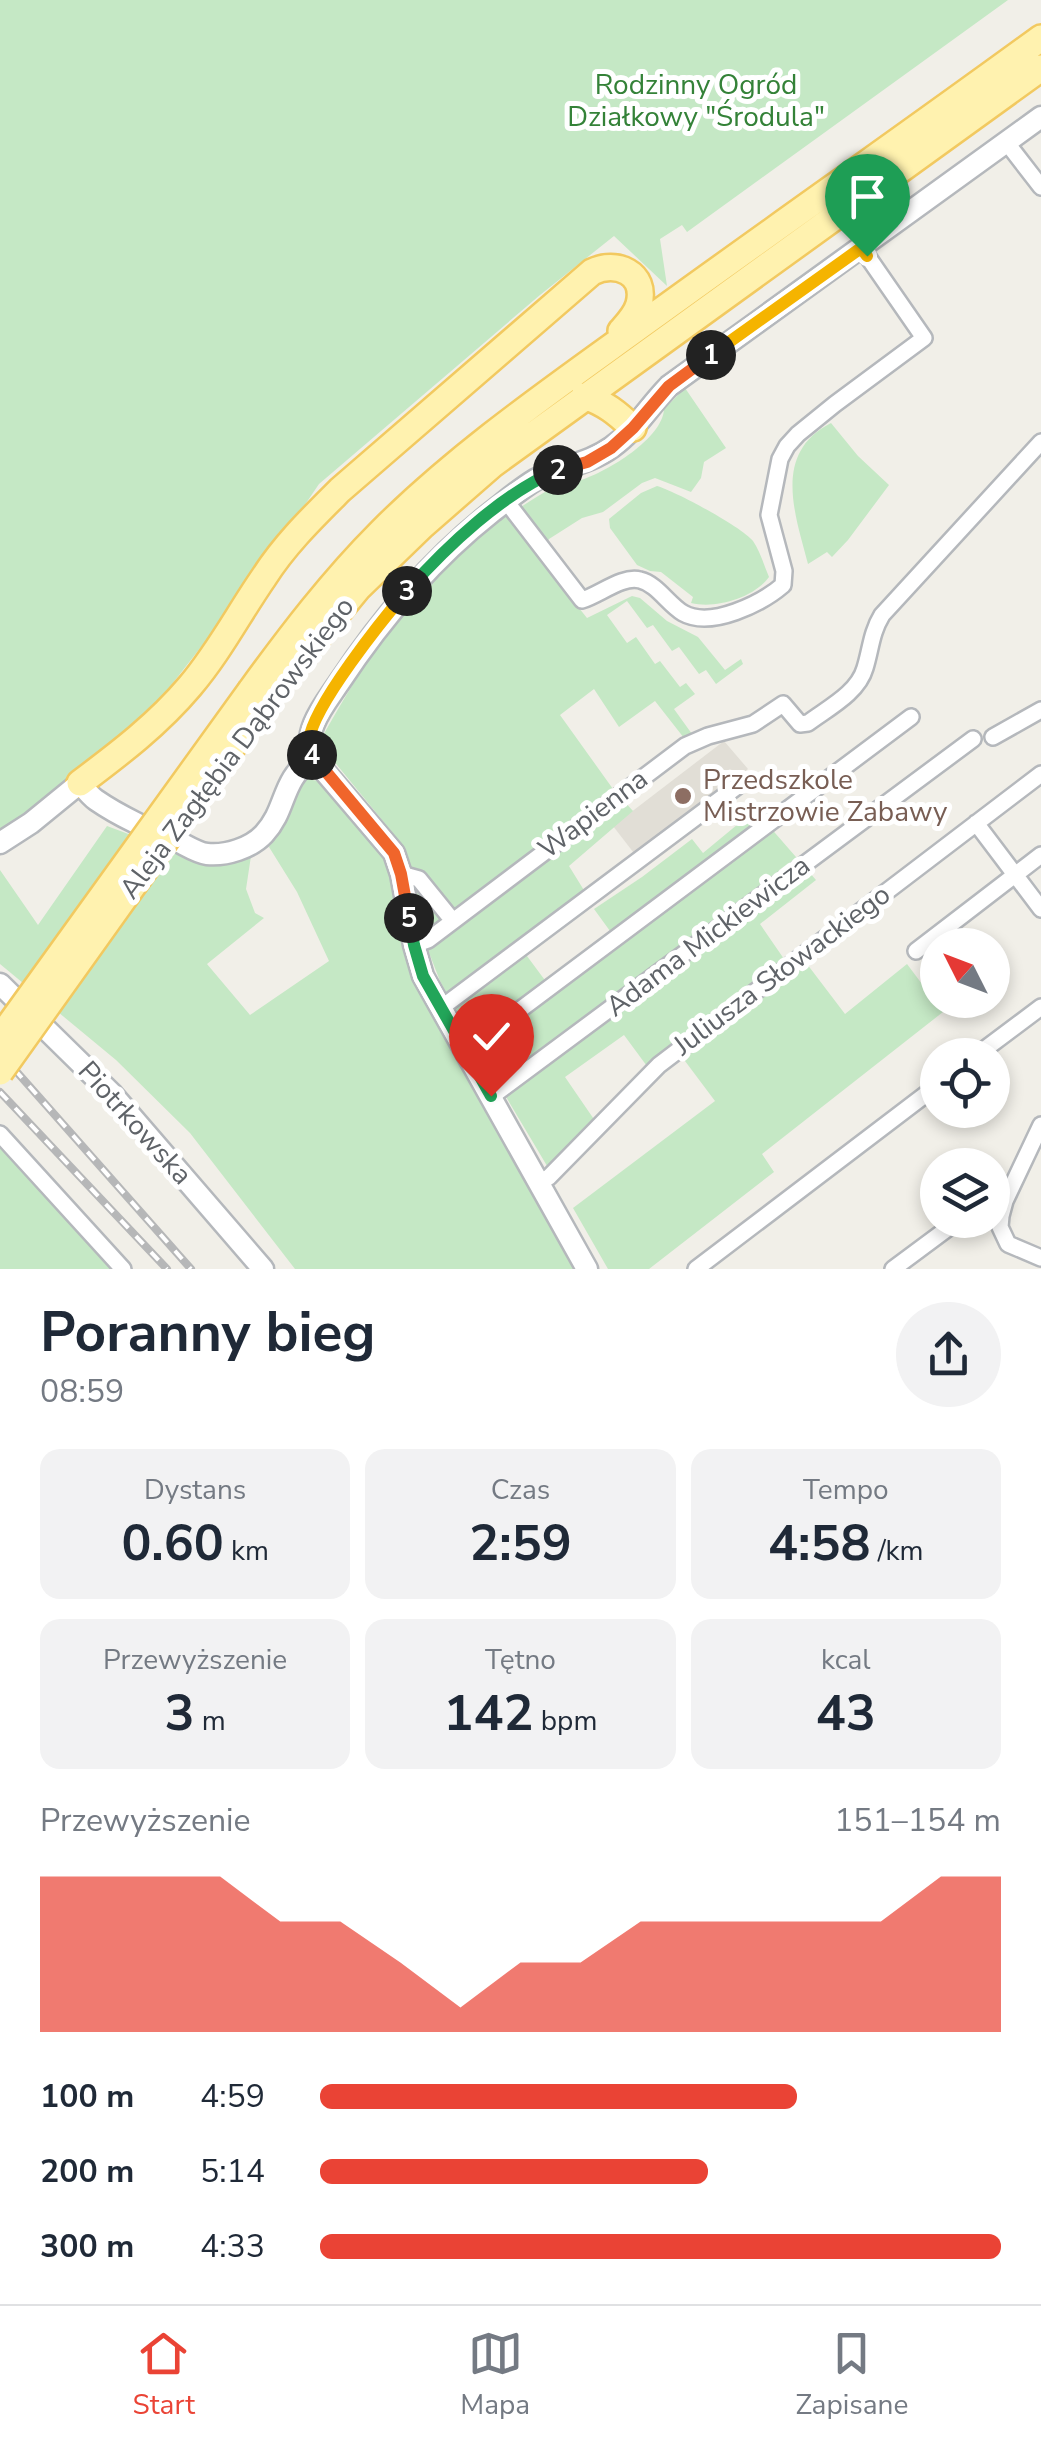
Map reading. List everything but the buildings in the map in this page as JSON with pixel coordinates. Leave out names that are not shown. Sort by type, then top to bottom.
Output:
[{"type":"main road","name":"Aleja Zagłębia Dąbrowskiego","points":[[0,1072],[341,576],[408,506],[474,449],[605,351],[1041,38]]},
{"type":"main road","name":"Aleja Zagłębia Dąbrowskiego","points":[[0,1038],[258,696],[398,548],[494,464],[584,396],[1041,68]]},
{"type":"main road","points":[[80,783],[138,738],[189,687],[227,638],[293,538],[340,490],[592,272],[613,266],[626,269],[636,282],[640,302],[605,351]]},
{"type":"main road","points":[[584,396],[602,402],[633,428]]},
{"type":"street","points":[[587,1269],[423,976],[394,853],[314,758],[309,750],[312,729],[361,649],[446,550],[534,481],[587,462],[611,448],[669,386],[1041,118]]},
{"type":"street","points":[[1007,143],[1041,187]]},
{"type":"street","points":[[506,501],[582,600],[624,580],[638,579],[654,587],[680,611],[699,616],[729,614],[772,594],[783,584],[784,571],[769,514],[786,446],[924,338],[861,248]]},
{"type":"street","name":"Wapienna","points":[[414,945],[454,921],[685,746],[753,724],[783,704],[800,724],[808,723],[852,690],[866,668],[872,632],[882,615],[1041,442]]},
{"type":"street","points":[[993,737],[1041,710]]},
{"type":"street","points":[[464,1050],[911,716]]},
{"type":"street","name":"Adama Mickiewicza","points":[[491,1096],[973,739]]},
{"type":"street","points":[[0,843],[80,783],[92,798],[136,823],[205,854],[244,848],[262,836],[277,816],[298,768],[314,758]]},
{"type":"street","name":"Juliusza Słowackiego","points":[[539,1183],[659,1064],[1041,774]]},
{"type":"street","points":[[440,1008],[743,782]]},
{"type":"street","points":[[976,823],[1041,908]]},
{"type":"street","points":[[916,951],[1041,855]]},
{"type":"street","points":[[401,874],[418,879],[454,921]]},
{"type":"street","name":"Piotrkowska","points":[[0,984],[112,1094],[263,1269]]},
{"type":"street","points":[[1000,1038],[1041,1007]]},
{"type":"street","points":[[696,1269],[920,1099]]},
{"type":"street","points":[[1041,1125],[1005,1202],[1000,1227],[1008,1244],[1041,1258]]},
{"type":"street","points":[[0,1134],[122,1269]]},
{"type":"street","points":[[893,1269],[935,1238]]},
{"type":"shaded area","name":"Przedszkole Mistrzowie Zabawy","points":[[724,741],[748,769],[637,857],[613,826]]},
{"type":"green space","name":"Rodzinny Ogród Działkowy \"Środula\"","points":[[0,0],[1008,0],[687,232],[682,225],[660,239],[667,286],[614,236],[540,295],[319,484],[260,571],[162,697],[105,754],[41,805],[0,831]]},
{"type":"green space","points":[[685,388],[726,448],[704,462],[701,478],[691,492],[655,478],[642,483],[603,512],[582,518],[549,539],[539,558],[587,618],[632,596],[640,598],[667,621],[698,637],[725,670],[741,659],[743,664],[716,684],[706,670],[699,674],[679,647],[672,651],[653,625],[647,628],[627,601],[607,615],[627,643],[636,637],[655,664],[660,661],[680,687],[686,683],[695,694],[674,709],[692,734],[684,738],[655,701],[619,727],[594,689],[560,715],[633,811],[569,866],[590,900],[524,952],[547,983],[594,949],[610,931],[594,909],[692,839],[703,853],[755,810],[816,880],[760,924],[793,972],[807,964],[845,1014],[907,964],[920,981],[920,1018],[935,1018],[762,1154],[774,1172],[649,1269],[608,1269],[573,1208],[715,1101],[682,1057],[655,1077],[624,1035],[565,1077],[602,1131],[556,1181],[440,981],[421,932],[405,848],[319,743],[381,642],[417,595],[458,553],[534,498],[618,462],[654,431],[664,409]]},
{"type":"green space","points":[[831,423],[889,485],[832,557],[827,552],[808,564],[794,505],[794,468],[813,436]]},
{"type":"green space","points":[[657,486],[708,510],[746,535],[753,541],[769,577],[744,596],[723,603],[701,604],[691,603],[693,597],[661,572],[637,565],[610,528],[609,519],[641,493]]},
{"type":"green space","points":[[306,779],[325,782],[388,855],[405,948],[429,1010],[575,1269],[295,1269],[190,1133],[116,1060],[0,964],[0,870],[38,925],[107,826],[219,865],[251,856],[246,889],[255,913],[264,918],[207,964],[250,1015],[329,961],[297,892],[269,847],[293,791]]},
{"type":"green space","points":[[0,1140],[115,1269],[0,1269]]},
{"type":"railway","points":[[0,1053],[191,1269]]},
{"type":"railway","points":[[0,1092],[167,1269]]},
{"type":"place","name":"Przedszkole Mistrzowie Zabawy","points":[[683,796]]},
{"type":"route","points":[[491,1096],[420,969],[394,853],[314,758],[309,750],[312,729],[361,649],[446,550],[534,481],[587,462],[611,448],[669,386],[861,248],[867,256]]}]
